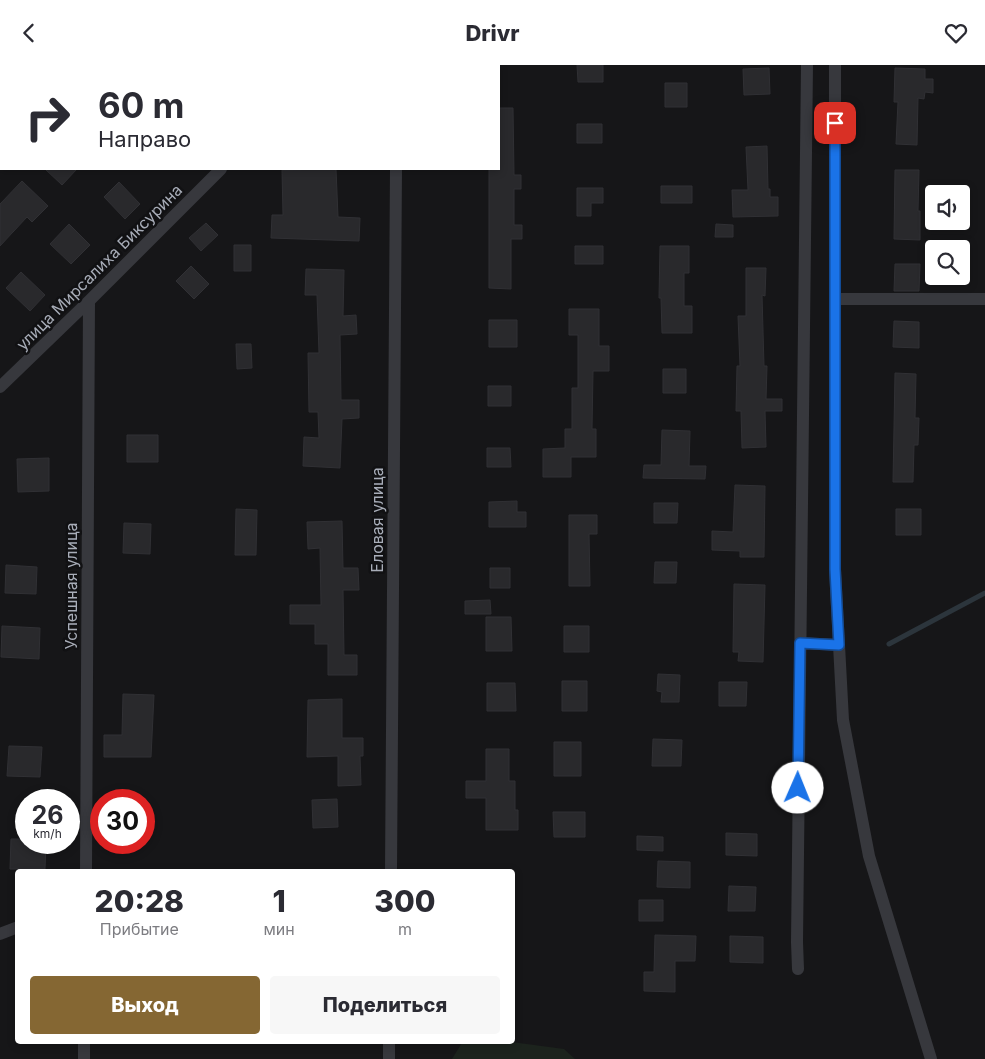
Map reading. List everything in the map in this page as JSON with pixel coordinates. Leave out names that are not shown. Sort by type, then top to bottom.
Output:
[{"type":"street","points":[[798,969],[807,65]]},
{"type":"street","points":[[835,65],[835,569],[843,720],[869,856],[931,1059]]},
{"type":"street","name":"улица Мирсалиха Биксурина","points":[[0,387],[220,170]]},
{"type":"street","name":"Еловая улица","points":[[391,869],[396,170]]},
{"type":"street","points":[[835,299],[985,299]]},
{"type":"street","name":"Успешная улица","points":[[86,869],[89,301]]},
{"type":"street","points":[[800,643],[839,645]]},
{"type":"street","points":[[0,933],[15,928]]},
{"type":"street","points":[[84,1044],[84,1059]]},
{"type":"street","points":[[389,1059],[390,1044]]},
{"type":"shaded area","points":[[515,1042],[564,1049],[575,1059],[452,1059],[461,1044],[515,1044]]},
{"type":"building","points":[[577,65],[603,65],[603,82],[578,82]]},
{"type":"building","points":[[769,68],[770,94],[744,95],[743,69]]},
{"type":"building","points":[[895,68],[925,69],[925,79],[933,79],[933,93],[925,92],[924,99],[918,98],[917,145],[896,144],[898,102],[894,102]]},
{"type":"building","points":[[665,83],[687,83],[687,107],[665,107]]},
{"type":"building","points":[[500,108],[513,108],[514,175],[521,175],[521,189],[514,189],[514,225],[522,225],[522,239],[511,239],[511,289],[489,288],[489,170],[500,170]]},
{"type":"building","points":[[577,124],[602,124],[602,143],[577,143]]},
{"type":"building","points":[[767,146],[768,189],[770,189],[770,197],[778,197],[778,216],[733,217],[732,190],[748,190],[746,147]]},
{"type":"building","points":[[46,170],[76,170],[62,185]]},
{"type":"building","points":[[282,170],[336,170],[338,217],[360,218],[359,241],[271,238],[272,215],[283,215]]},
{"type":"building","points":[[895,170],[919,170],[918,211],[920,211],[920,240],[894,239]]},
{"type":"building","points":[[22,181],[48,206],[32,222],[27,217],[0,246],[0,204]]},
{"type":"building","points":[[119,182],[140,204],[125,219],[104,197]]},
{"type":"building","points":[[661,186],[692,186],[692,203],[661,203]]},
{"type":"building","points":[[577,188],[603,188],[603,203],[591,203],[591,216],[577,216]]},
{"type":"building","points":[[206,223],[218,235],[201,251],[189,238]]},
{"type":"building","points":[[69,224],[90,245],[71,264],[50,244]]},
{"type":"building","points":[[716,224],[733,225],[733,237],[715,237]]},
{"type":"building","points":[[234,245],[251,245],[251,271],[234,271]]},
{"type":"building","points":[[575,246],[603,246],[603,264],[575,264]]},
{"type":"building","points":[[660,246],[689,246],[689,273],[684,273],[684,306],[692,306],[692,333],[662,333],[661,298],[659,298]]},
{"type":"building","points":[[895,264],[920,264],[919,291],[894,291]]},
{"type":"building","points":[[191,266],[209,284],[194,299],[176,281]]},
{"type":"building","points":[[746,268],[766,268],[765,296],[762,295],[764,366],[767,366],[766,399],[782,399],[782,411],[765,411],[766,447],[742,448],[741,411],[736,411],[737,366],[740,366],[738,316],[746,316]]},
{"type":"building","points":[[306,269],[344,270],[343,316],[356,315],[357,334],[340,335],[341,400],[359,400],[359,418],[342,419],[340,468],[303,466],[304,437],[319,438],[318,412],[309,412],[308,353],[319,353],[317,295],[305,295]]},
{"type":"building","points":[[21,272],[45,295],[30,311],[6,288]]},
{"type":"building","points":[[569,309],[599,309],[599,346],[609,346],[609,371],[593,371],[592,429],[596,429],[596,457],[571,457],[571,477],[543,477],[543,449],[565,448],[565,429],[572,429],[572,388],[578,388],[578,335],[569,335]]},
{"type":"building","points":[[489,320],[517,320],[517,347],[489,347]]},
{"type":"building","points":[[894,321],[919,322],[919,348],[893,347]]},
{"type":"building","points":[[236,344],[251,344],[252,368],[237,369]]},
{"type":"building","points":[[663,369],[686,369],[686,393],[663,393]]},
{"type":"building","points":[[895,373],[916,374],[915,418],[919,418],[918,445],[914,445],[913,482],[893,482]]},
{"type":"building","points":[[488,386],[511,386],[511,406],[488,406]]},
{"type":"building","points":[[662,430],[690,431],[689,466],[706,466],[705,479],[643,478],[644,465],[661,465]]},
{"type":"building","points":[[127,435],[158,435],[158,462],[127,462]]},
{"type":"building","points":[[487,448],[510,448],[511,467],[487,467]]},
{"type":"building","points":[[49,458],[49,491],[18,492],[17,459]]},
{"type":"building","points":[[735,485],[765,486],[764,557],[740,557],[740,551],[712,550],[712,531],[733,532]]},
{"type":"building","points":[[517,501],[517,512],[526,512],[526,527],[489,527],[489,502]]},
{"type":"building","points":[[654,503],[678,503],[677,523],[654,523]]},
{"type":"building","points":[[236,509],[257,510],[256,555],[235,555]]},
{"type":"building","points":[[896,509],[921,509],[921,535],[896,535]]},
{"type":"building","points":[[569,515],[597,515],[597,534],[589,534],[590,586],[569,586]]},
{"type":"building","points":[[342,521],[343,568],[358,568],[359,590],[343,590],[344,655],[357,655],[357,675],[328,675],[328,644],[315,644],[315,624],[290,624],[290,605],[321,605],[320,548],[308,549],[307,522]]},
{"type":"building","points":[[124,523],[151,524],[150,554],[123,553]]},
{"type":"building","points":[[655,562],[677,562],[676,583],[654,583]]},
{"type":"building","points":[[6,565],[37,567],[36,594],[5,593]]},
{"type":"building","points":[[490,568],[510,568],[510,588],[490,588]]},
{"type":"building","points":[[734,584],[765,585],[763,662],[738,661],[739,652],[733,652]]},
{"type":"building","points":[[490,600],[491,614],[465,614],[465,601]]},
{"type":"building","points":[[486,617],[511,617],[512,651],[486,651]]},
{"type":"building","points":[[2,626],[40,628],[39,659],[1,657]]},
{"type":"building","points":[[564,626],[589,626],[589,652],[564,652]]},
{"type":"building","points":[[658,674],[680,675],[679,702],[661,702],[662,692],[657,691]]},
{"type":"building","points":[[562,681],[587,681],[587,711],[562,711]]},
{"type":"building","points":[[719,682],[747,682],[746,706],[719,706]]},
{"type":"building","points":[[487,683],[515,683],[516,711],[487,711]]},
{"type":"building","points":[[123,694],[154,695],[151,757],[104,757],[104,735],[122,735]]},
{"type":"building","points":[[342,699],[342,738],[363,738],[363,756],[360,756],[361,785],[338,786],[338,756],[307,757],[308,700]]},
{"type":"building","points":[[653,739],[682,740],[681,766],[652,766]]},
{"type":"building","points":[[554,742],[581,742],[581,776],[554,776]]},
{"type":"building","points":[[9,746],[42,747],[40,777],[7,776]]},
{"type":"building","points":[[486,749],[509,749],[509,781],[515,781],[515,810],[518,810],[518,830],[486,830],[486,798],[466,798],[466,781],[486,781]]},
{"type":"building","points":[[337,799],[338,827],[313,828],[312,800]]},
{"type":"building","points":[[553,812],[585,812],[585,837],[554,837]]},
{"type":"building","points":[[726,833],[757,834],[757,856],[726,855]]},
{"type":"building","points":[[637,836],[663,837],[663,851],[637,850]]},
{"type":"building","points":[[11,839],[15,839],[15,854],[46,854],[45,869],[10,869]]},
{"type":"building","points":[[658,861],[690,862],[690,888],[657,887]]},
{"type":"building","points":[[729,886],[756,887],[755,911],[728,911]]},
{"type":"building","points":[[639,900],[663,900],[663,921],[639,921]]},
{"type":"building","points":[[655,935],[696,936],[695,961],[675,961],[675,992],[644,991],[644,972],[654,972]]},
{"type":"building","points":[[730,936],[763,937],[763,963],[730,962]]},
{"type":"waterway","points":[[889,644],[985,593]]},
{"type":"route","points":[[798,788],[800,643],[839,645],[835,569],[835,123]]}]
